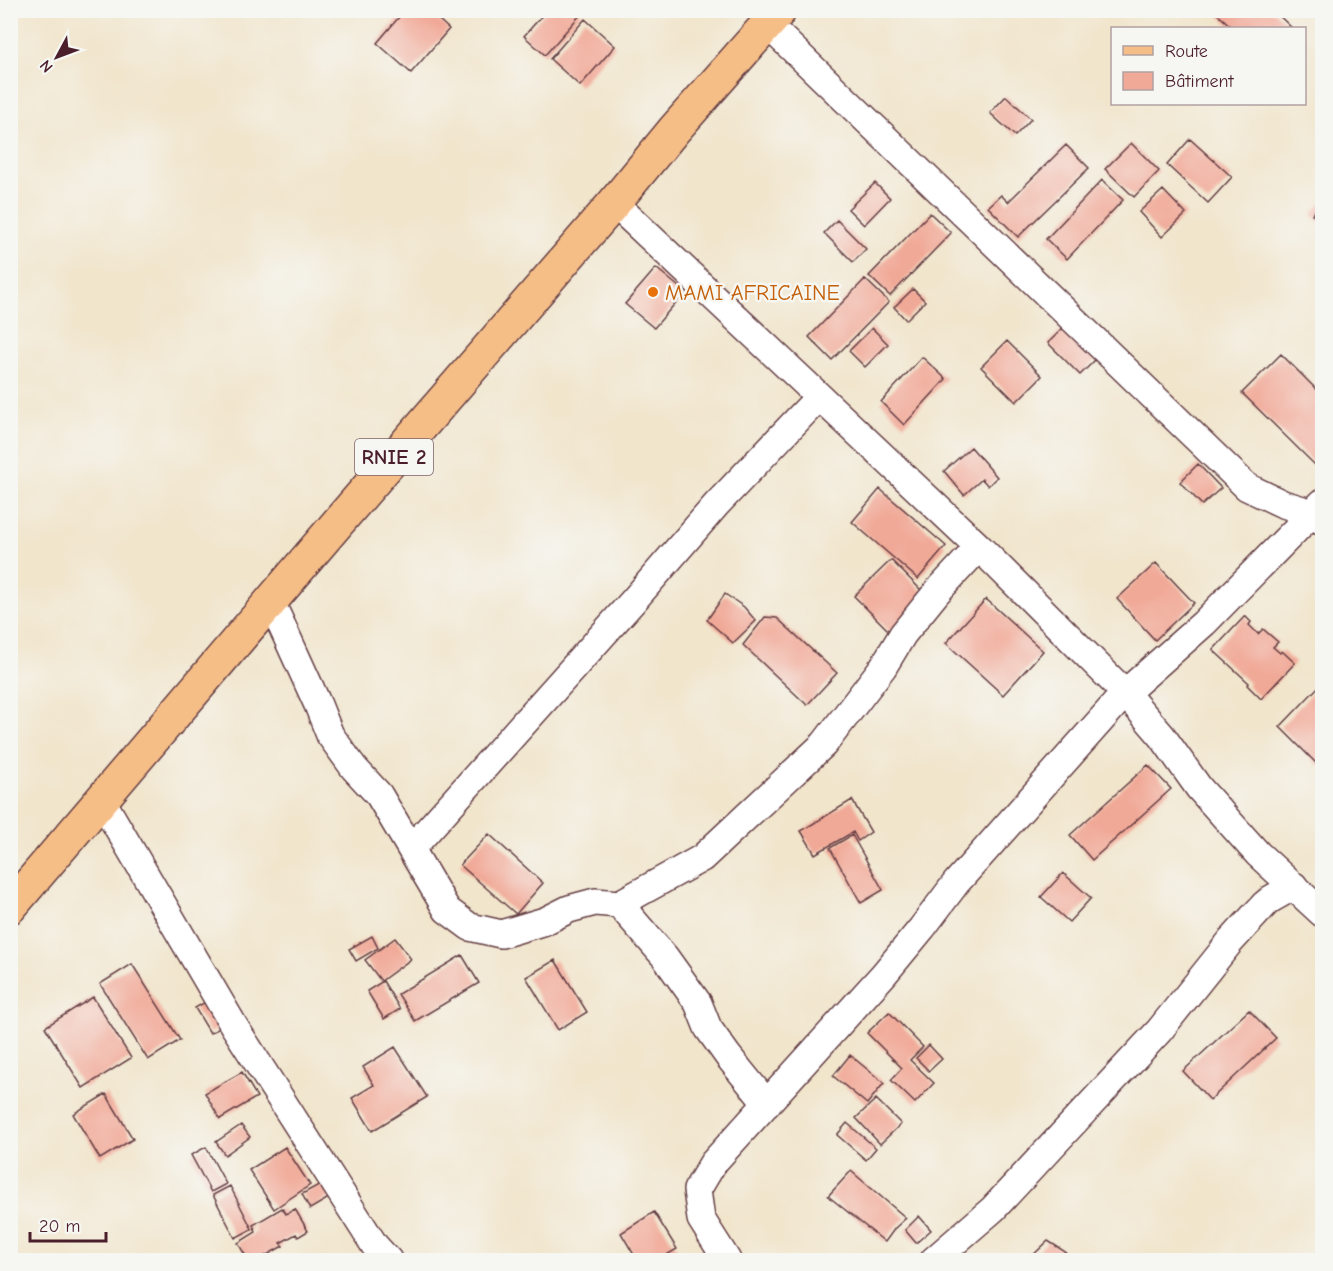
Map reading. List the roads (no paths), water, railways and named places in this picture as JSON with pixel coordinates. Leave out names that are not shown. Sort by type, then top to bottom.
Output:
[{"type":"main road","name":"RNIE 2","points":[[10,907],[482,354],[614,203],[674,130],[774,18]]},
{"type":"street","points":[[774,18],[1247,487],[1283,504],[1319,512]]},
{"type":"street","points":[[614,203],[979,547],[1125,693],[1162,736],[1199,788],[1258,854],[1323,914]]},
{"type":"street","points":[[411,849],[716,505],[819,397]]},
{"type":"street","points":[[727,1260],[701,1219],[697,1190],[713,1163],[884,974],[956,883],[1125,693],[1204,623],[1319,512]]},
{"type":"street","points":[[271,602],[330,735],[354,768],[380,795],[447,910],[470,927],[501,934],[594,902],[619,904],[702,858],[824,744],[883,667],[903,634],[937,592],[979,547]]},
{"type":"street","points":[[101,799],[234,1026],[375,1246],[388,1260]]},
{"type":"street","points":[[940,1259],[993,1209],[1159,1031],[1230,942],[1265,903],[1294,886]]},
{"type":"street","points":[[619,904],[665,957],[698,1003],[708,1028],[721,1047],[767,1104]]},
{"type":"place","name":"MAMI AFRICAINE","points":[[653,292]]}]
